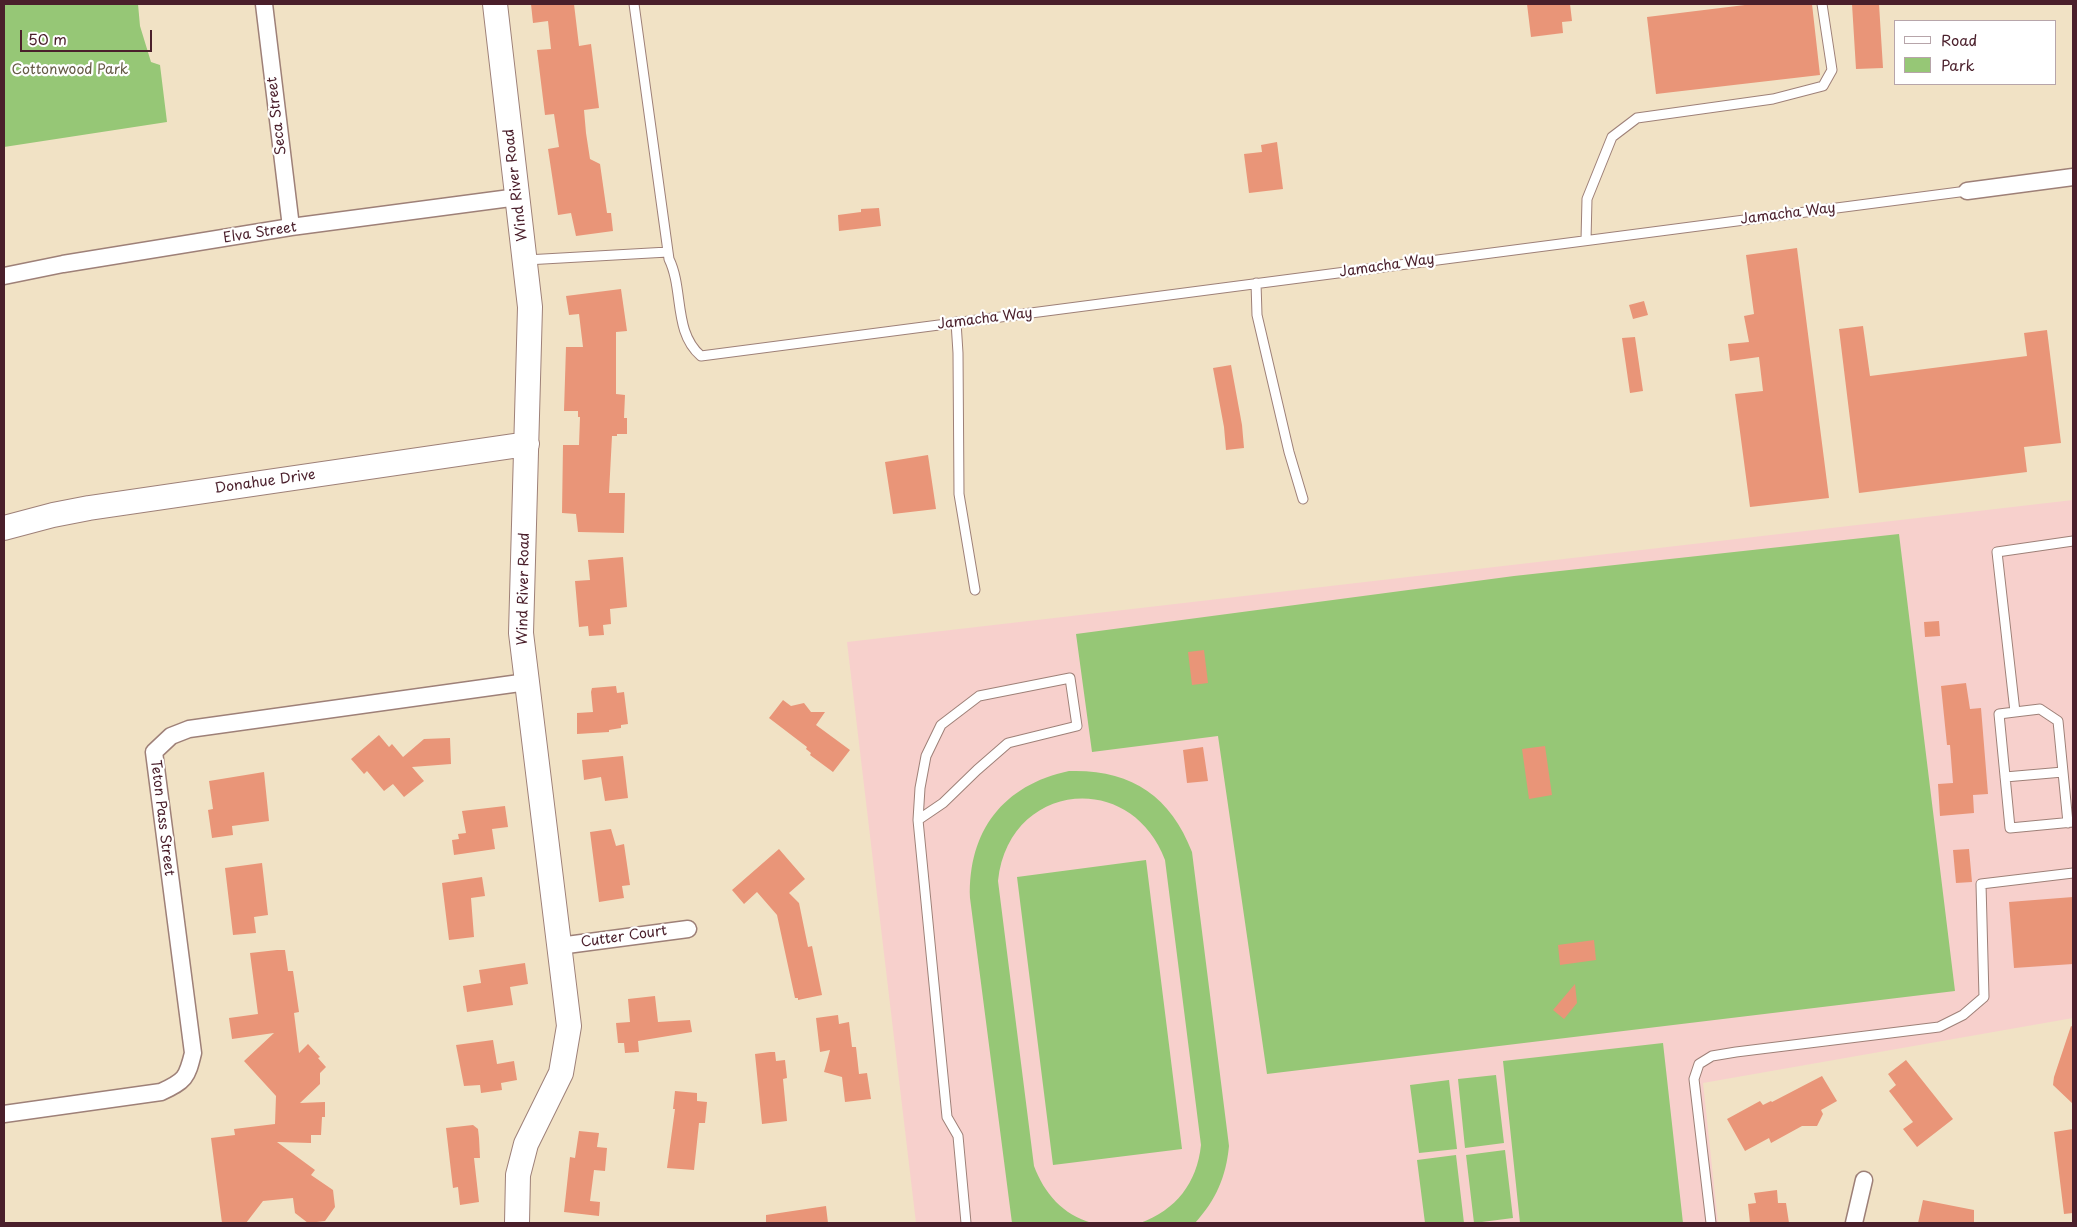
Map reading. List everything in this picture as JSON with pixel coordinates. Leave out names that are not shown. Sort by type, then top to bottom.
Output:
[{"type":"street","name":"Seca Street","points":[[264,4],[291,227]]},
{"type":"street","name":"Wind River Road","points":[[494,4],[530,307],[521,633],[569,1026],[561,1073],[526,1144],[518,1175],[517,1223]]},
{"type":"street","name":"Jamacha Way","points":[[1967,191],[2073,177]]},
{"type":"street","name":"Elva Street","points":[[4,276],[63,264],[291,227],[518,196]]},
{"type":"street","name":"Donahue Drive","points":[[4,528],[53,515],[96,507],[527,444]]},
{"type":"street","name":"Teton Pass Street","points":[[4,1114],[161,1092],[179,1084],[188,1075],[192,1053],[154,752],[171,736],[189,729],[527,682]]},
{"type":"street","name":"Cutter Court","points":[[559,946],[688,929]]},
{"type":"street","points":[[1854,1223],[1864,1180]]},
{"type":"lane","points":[[525,260],[668,252],[634,4]]},
{"type":"lane","points":[[1586,240],[1588,199],[1612,137],[1637,118],[1774,99],[1823,86],[1832,70],[1822,4]]},
{"type":"lane","name":"Jamacha Way","points":[[668,252],[674,270],[683,327],[690,347],[701,356],[1967,191]]},
{"type":"lane","points":[[1256,283],[1259,324],[1288,452],[1303,499]]},
{"type":"lane","points":[[956,322],[959,494],[975,590]]},
{"type":"lane","points":[[2015,712],[1997,552],[2073,541]]},
{"type":"lane","points":[[918,820],[942,803],[1008,743],[1077,726],[1070,678],[979,696],[942,725],[926,756],[920,788],[918,820],[947,1117],[958,1136],[966,1223]]},
{"type":"lane","points":[[2040,709],[2058,722],[2063,772],[2070,822],[2010,828],[1999,714],[2040,709]]},
{"type":"lane","points":[[2005,777],[2063,772]]},
{"type":"lane","points":[[1711,1223],[1694,1079],[1699,1064],[1712,1056],[1736,1052],[1939,1027],[1963,1015],[1984,997],[1982,884],[2073,873]]},
{"type":"shaded area","points":[[2073,500],[2073,1018],[1703,1083],[1718,1223],[916,1223],[847,642]]},
{"type":"green space","name":"Cottonwood Park","points":[[4,4],[138,4],[140,26],[151,62],[160,65],[167,122],[4,147]]},
{"type":"green space","points":[[1899,534],[1955,991],[1267,1074],[1218,736],[1092,752],[1076,634],[1514,576]]},
{"type":"green space","points":[[1069,771],[1111,775],[1145,789],[1172,815],[1183,832],[1192,852],[1229,1146],[1228,1157],[1219,1188],[1209,1206],[1195,1223],[1140,1223],[1164,1211],[1182,1193],[1195,1171],[1201,1145],[1165,860],[1148,830],[1126,811],[1099,800],[1072,799],[1046,807],[1023,823],[1007,848],[998,881],[1034,1166],[1043,1185],[1056,1202],[1072,1215],[1092,1223],[1012,1223],[970,898],[971,874],[975,852],[983,832],[994,815],[1008,800],[1025,787]]},
{"type":"green space","points":[[1146,860],[1182,1149],[1053,1165],[1017,877]]},
{"type":"green space","points":[[1663,1043],[1683,1223],[1520,1223],[1503,1061]]},
{"type":"green space","points":[[1496,1075],[1504,1143],[1465,1148],[1458,1079]]},
{"type":"green space","points":[[1449,1080],[1457,1149],[1419,1153],[1410,1085]]},
{"type":"green space","points":[[1505,1150],[1513,1218],[1474,1223],[1466,1155]]},
{"type":"green space","points":[[1456,1155],[1464,1223],[1425,1223],[1417,1160]]},
{"type":"building","points":[[531,4],[574,4],[579,46],[591,44],[599,108],[584,110],[586,133],[590,159],[600,164],[607,213],[611,213],[613,231],[576,236],[571,213],[558,215],[548,149],[559,147],[554,114],[545,115],[537,50],[551,49],[548,21],[533,23]]},
{"type":"building","points":[[1527,4],[1570,4],[1572,21],[1562,22],[1563,33],[1531,37]]},
{"type":"building","points":[[1753,4],[1812,4],[1820,75],[1656,94],[1647,17]]},
{"type":"building","points":[[1852,4],[1879,4],[1883,68],[1856,69]]},
{"type":"building","points":[[1277,142],[1283,189],[1249,193],[1244,154],[1262,152],[1261,145]]},
{"type":"building","points":[[879,208],[881,226],[839,231],[838,215],[861,212],[861,209]]},
{"type":"building","points":[[1797,248],[1829,498],[1750,507],[1735,394],[1763,391],[1759,357],[1730,361],[1728,344],[1749,342],[1744,316],[1754,314],[1746,255]]},
{"type":"building","points":[[621,289],[627,331],[616,332],[616,394],[625,395],[624,418],[627,418],[627,434],[612,436],[609,493],[625,493],[624,533],[578,532],[576,514],[562,513],[563,445],[579,445],[580,417],[578,417],[578,411],[564,411],[566,347],[583,347],[579,314],[569,315],[566,296]]},
{"type":"building","points":[[1644,301],[1648,315],[1633,319],[1629,305]]},
{"type":"building","points":[[1863,326],[1870,376],[2027,356],[2024,333],[2047,330],[2061,443],[2024,447],[2027,472],[1859,493],[1839,329]]},
{"type":"building","points":[[1635,337],[1643,391],[1630,393],[1622,338]]},
{"type":"building","points":[[1231,365],[1242,425],[1244,448],[1226,450],[1224,427],[1213,368]]},
{"type":"building","points":[[928,455],[936,509],[893,514],[885,462]]},
{"type":"building","points":[[623,557],[627,607],[610,609],[611,624],[603,625],[604,635],[589,636],[588,626],[579,627],[575,581],[590,580],[588,560]]},
{"type":"building","points":[[1939,621],[1940,636],[1925,637],[1924,622]]},
{"type":"building","points":[[1204,650],[1208,683],[1192,685],[1188,652]]},
{"type":"building","points":[[1966,683],[1970,709],[1981,708],[1988,794],[1973,795],[1974,813],[1940,816],[1938,784],[1953,783],[1950,745],[1947,745],[1941,686]]},
{"type":"building","points":[[616,686],[617,693],[624,692],[628,724],[621,725],[621,728],[609,730],[609,732],[577,734],[577,713],[593,712],[592,688]]},
{"type":"building","points":[[783,700],[791,706],[804,703],[811,712],[825,712],[816,725],[850,750],[833,772],[810,755],[811,753],[806,749],[807,747],[769,718]]},
{"type":"building","points":[[379,735],[389,747],[392,744],[403,757],[424,739],[450,738],[451,764],[412,767],[424,781],[404,797],[393,784],[384,791],[367,771],[364,774],[351,759]]},
{"type":"building","points":[[1545,746],[1552,795],[1529,799],[1522,749]]},
{"type":"building","points":[[1203,747],[1208,781],[1187,783],[1183,750]]},
{"type":"building","points":[[623,756],[628,798],[605,801],[601,777],[584,780],[582,760]]},
{"type":"building","points":[[264,772],[269,821],[232,826],[233,835],[212,838],[208,810],[213,809],[209,781]]},
{"type":"building","points":[[505,806],[508,827],[492,829],[495,849],[454,855],[452,840],[459,839],[458,834],[466,833],[462,811]]},
{"type":"building","points":[[611,829],[616,846],[624,844],[630,885],[622,886],[624,898],[599,902],[590,832]]},
{"type":"building","points":[[779,849],[805,879],[789,893],[799,903],[808,947],[812,946],[822,995],[798,1000],[798,998],[795,998],[777,915],[757,892],[744,904],[732,890]]},
{"type":"building","points":[[1969,849],[1972,882],[1956,883],[1953,850]]},
{"type":"building","points":[[262,863],[268,915],[254,917],[256,933],[233,935],[225,868]]},
{"type":"building","points":[[482,877],[485,896],[471,898],[474,937],[449,940],[442,883]]},
{"type":"building","points":[[2073,897],[2073,964],[2014,968],[2009,902]]},
{"type":"building","points":[[1594,940],[1596,960],[1560,965],[1558,945]]},
{"type":"building","points":[[285,950],[288,971],[293,971],[299,1012],[294,1013],[299,1053],[308,1044],[326,1067],[320,1073],[320,1084],[300,1103],[325,1102],[325,1117],[322,1117],[321,1135],[311,1135],[311,1143],[277,1142],[315,1170],[311,1175],[333,1190],[335,1207],[325,1221],[308,1223],[295,1213],[293,1198],[263,1201],[246,1223],[222,1223],[211,1138],[235,1135],[234,1129],[275,1124],[276,1096],[244,1061],[274,1033],[232,1039],[229,1018],[258,1014],[250,953]]},
{"type":"building","points":[[525,963],[528,984],[510,987],[513,1005],[467,1012],[463,986],[481,983],[479,970]]},
{"type":"building","points":[[1575,984],[1577,1003],[1564,1019],[1553,1010]]},
{"type":"building","points":[[655,996],[658,1022],[690,1020],[692,1032],[638,1041],[639,1052],[625,1053],[624,1043],[618,1043],[616,1023],[630,1022],[628,999]]},
{"type":"building","points":[[838,1015],[839,1024],[849,1022],[852,1047],[856,1047],[859,1074],[867,1073],[871,1099],[845,1102],[842,1077],[824,1072],[830,1050],[820,1052],[816,1018]]},
{"type":"building","points":[[2071,1026],[2073,1027],[2073,1104],[2053,1085]]},
{"type":"building","points":[[493,1040],[497,1064],[514,1061],[517,1080],[501,1083],[502,1090],[481,1093],[480,1085],[464,1086],[456,1045]]},
{"type":"building","points":[[775,1052],[776,1061],[785,1060],[787,1078],[783,1079],[787,1121],[762,1124],[755,1054]]},
{"type":"building","points":[[1906,1060],[1953,1119],[1917,1147],[1903,1129],[1913,1122],[1889,1091],[1896,1085],[1888,1074]]},
{"type":"building","points":[[1822,1076],[1837,1101],[1821,1110],[1823,1114],[1817,1126],[1802,1126],[1771,1143],[1769,1138],[1745,1151],[1727,1119],[1760,1101],[1763,1105],[1772,1102]]},
{"type":"building","points":[[675,1091],[697,1093],[697,1101],[707,1102],[705,1123],[699,1123],[694,1170],[667,1168],[675,1109],[673,1109]]},
{"type":"building","points":[[473,1125],[478,1129],[479,1138],[480,1158],[474,1158],[479,1202],[460,1205],[458,1187],[453,1188],[446,1128]]},
{"type":"building","points":[[2073,1129],[2073,1213],[2064,1214],[2054,1132]]},
{"type":"building","points":[[579,1131],[599,1133],[597,1147],[607,1148],[605,1171],[594,1170],[590,1201],[600,1202],[599,1216],[564,1212],[570,1157],[575,1158]]},
{"type":"building","points":[[1777,1190],[1778,1203],[1786,1203],[1789,1223],[1750,1223],[1748,1204],[1756,1203],[1754,1193]]},
{"type":"building","points":[[1923,1200],[1974,1210],[1974,1223],[1918,1223]]},
{"type":"building","points":[[826,1206],[828,1223],[766,1223],[766,1215]]}]
